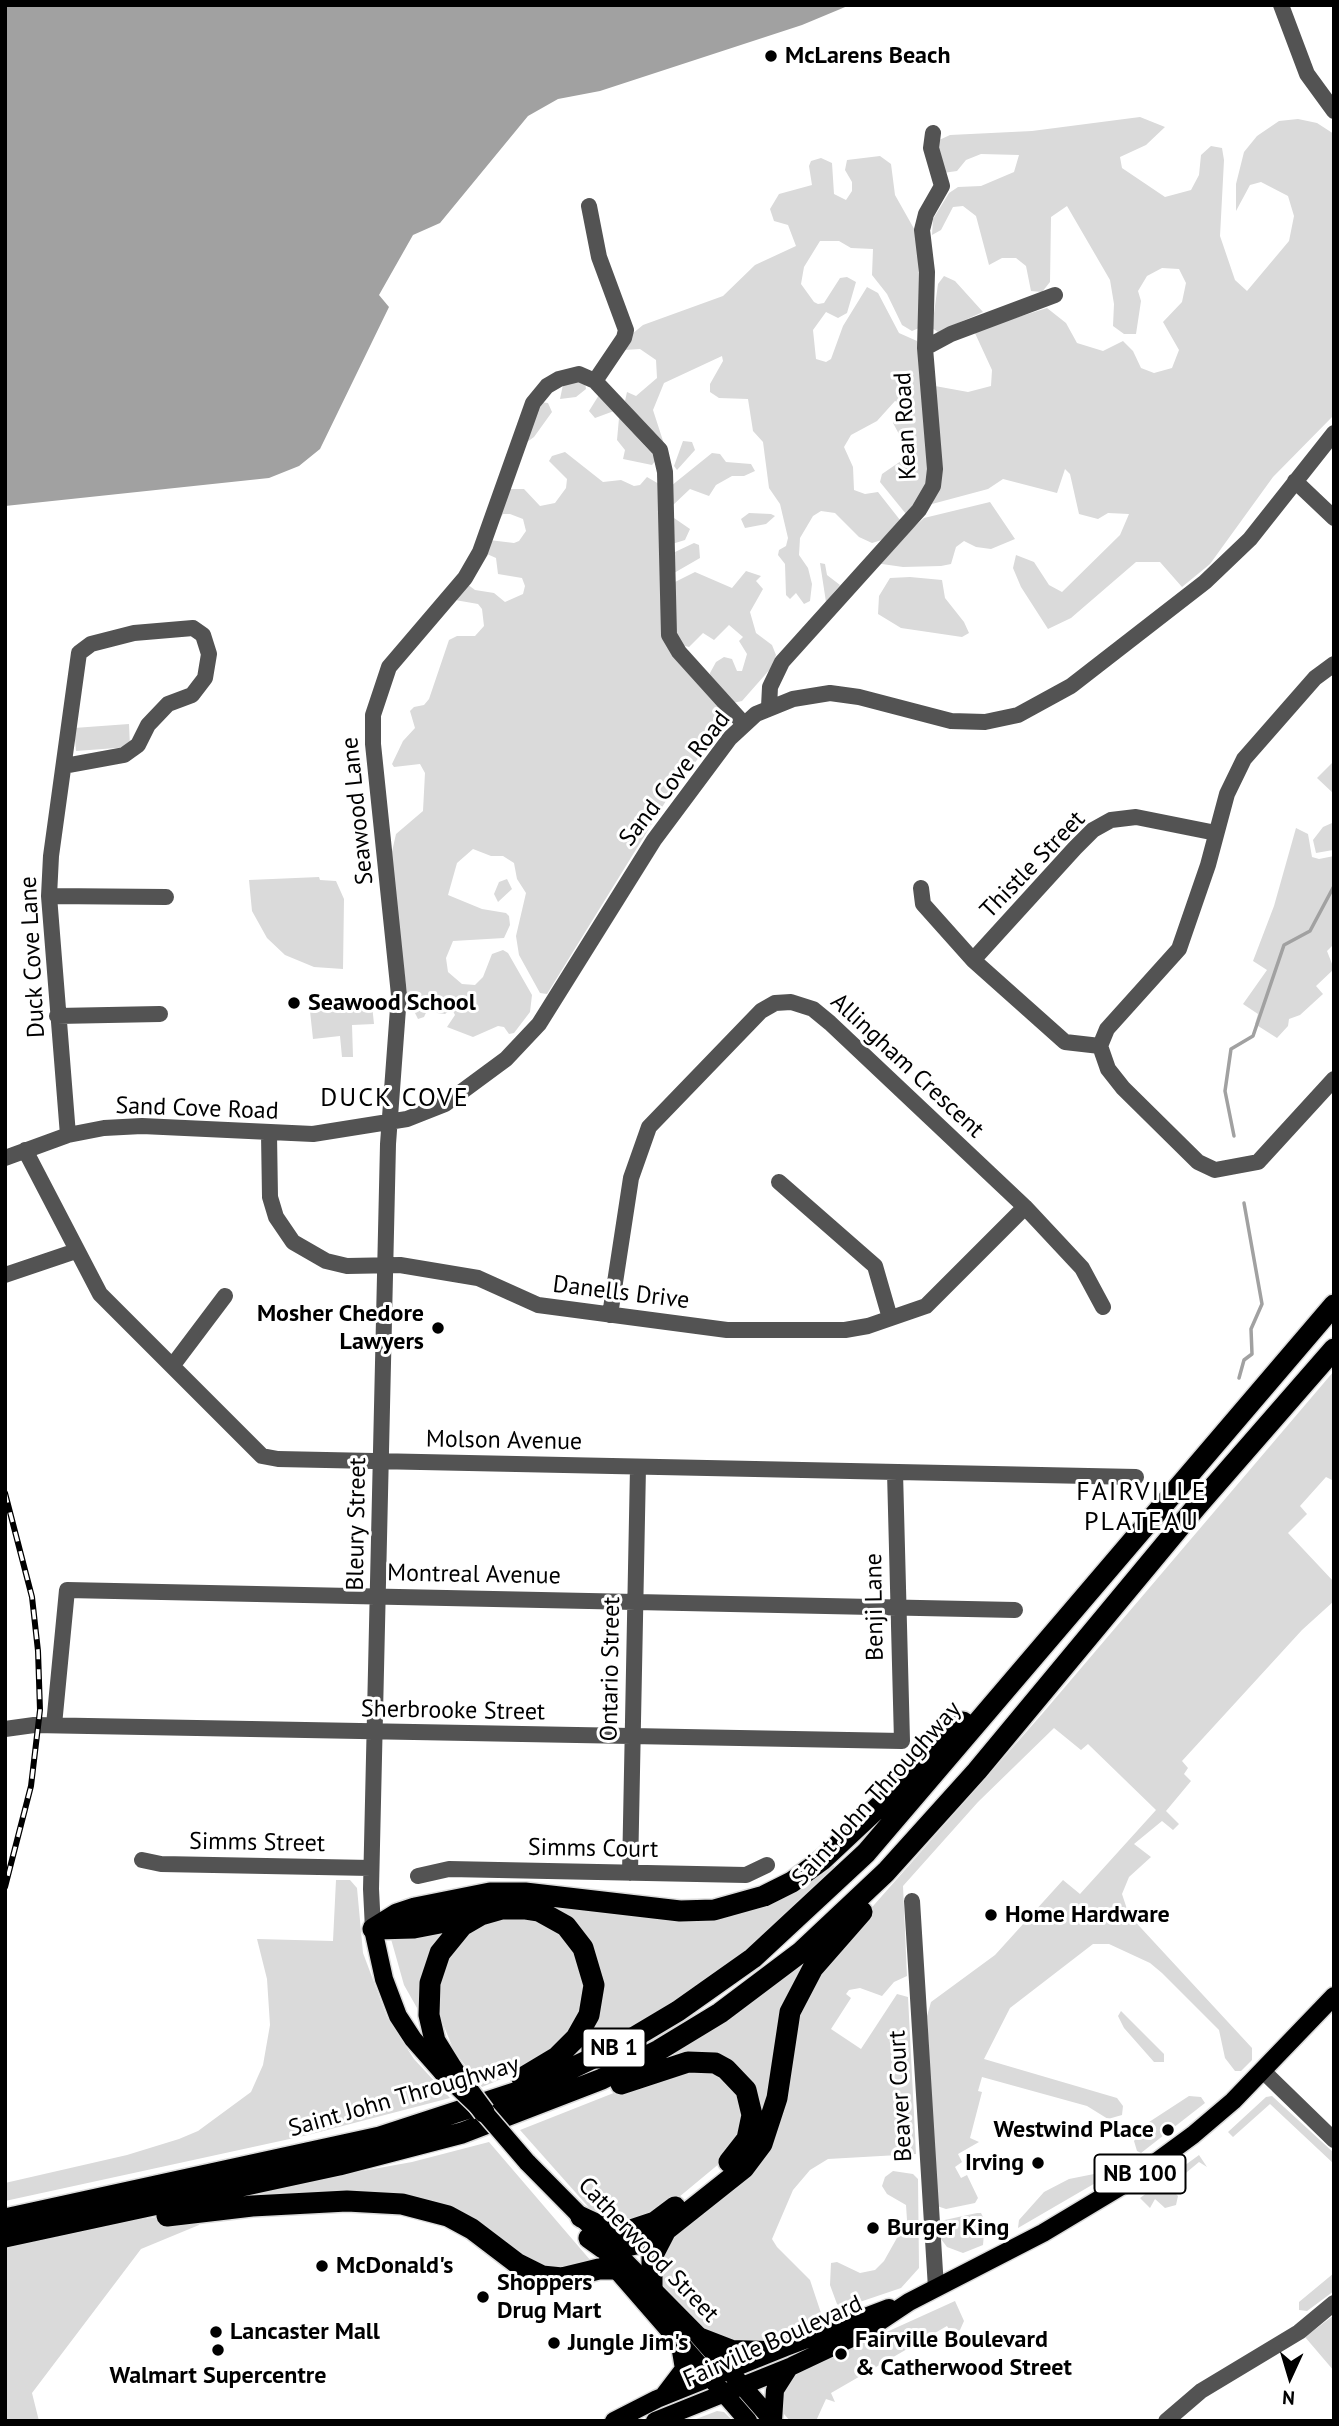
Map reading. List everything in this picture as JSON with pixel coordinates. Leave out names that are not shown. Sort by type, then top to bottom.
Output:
[{"type":"highway","name":"Saint John Throughway","points":[[5,2220],[336,2148],[412,2126],[533,2087],[595,2059],[678,2011],[753,1958],[866,1853],[1334,1305]]},
{"type":"highway","name":"Saint John Throughway","points":[[5,2238],[351,2162],[462,2133],[542,2105],[624,2069],[688,2033],[737,2001],[801,1952],[886,1872],[977,1771],[1197,1506],[1334,1349]]},
{"type":"highway","points":[[373,1929],[397,1914],[415,1908],[490,1893],[525,1893],[680,1911],[734,1906],[771,1893],[822,1860],[918,1770],[1070,1613]]},
{"type":"highway","points":[[5,2238],[225,2208],[380,2202],[419,2207],[448,2216],[471,2229],[518,2264],[542,2276],[562,2277],[587,2271],[614,2259],[666,2231],[753,2157],[772,2118],[784,2032],[800,1990],[821,1958],[895,1877],[977,1771]]},
{"type":"highway","points":[[373,1929],[414,1928],[502,1909],[539,1911],[566,1926],[583,1948],[594,1985],[589,2015],[576,2038],[548,2064],[519,2080],[412,2126]]},
{"type":"highway","points":[[481,1915],[462,1926],[450,1938],[430,1983],[431,2029],[448,2072],[484,2112]]},
{"type":"highway","points":[[462,2133],[535,2114],[688,2062],[715,2063],[738,2079],[751,2102],[751,2127],[741,2151],[704,2185],[655,2222],[642,2227],[607,2229],[581,2217]]},
{"type":"highway","points":[[652,2290],[652,2257],[666,2231]]},
{"type":"highway","points":[[589,2238],[614,2259]]},
{"type":"main road","points":[[373,1929],[384,1979],[398,2016],[413,2039],[448,2072]]},
{"type":"main road","name":"Fairville Boulevard","points":[[655,2421],[792,2366],[864,2332],[909,2302],[1043,2233],[1133,2179],[1194,2135],[1264,2072],[1334,1996]]},
{"type":"main road","name":"Catherwood Street","points":[[484,2112],[527,2162],[581,2217],[679,2342],[747,2421]]},
{"type":"main road","name":"Catherwood Street","points":[[542,2178],[589,2238]]},
{"type":"main road","name":"Catherwood Street","points":[[614,2259],[652,2290],[696,2334],[773,2421]]},
{"type":"main road","name":"Fairville Boulevard","points":[[614,2421],[657,2399],[728,2370],[909,2302]]},
{"type":"main road","points":[[696,2334],[732,2349],[761,2351],[786,2347]]},
{"type":"main road","points":[[657,2399],[673,2387],[684,2369],[679,2342]]},
{"type":"main road","points":[[773,2421],[775,2390],[792,2366]]},
{"type":"street","points":[[1281,5],[1307,75],[1334,111]]},
{"type":"street","name":"Kean Road","points":[[769,707],[770,687],[782,662],[919,510],[933,486],[935,469],[925,348],[927,272],[922,226],[942,186],[931,148],[933,133]]},
{"type":"street","points":[[589,206],[599,257],[626,330],[624,338],[595,381],[645,431],[663,457],[666,617],[671,640],[744,724]]},
{"type":"street","points":[[925,348],[951,334],[1055,295]]},
{"type":"street","name":"Seawood Lane","points":[[390,1121],[399,995],[373,744],[373,715],[389,667],[465,578],[480,552],[533,403],[547,386],[559,379],[579,374],[595,381]]},
{"type":"street","name":"Sand Cove Road","points":[[5,1158],[68,1135],[104,1128],[142,1126],[269,1135],[330,1133],[421,1115],[464,1091],[506,1059],[548,1012],[654,840],[744,724],[769,707],[806,696],[830,693],[859,697],[951,721],[985,722],[1018,715],[1071,686],[1205,582],[1245,545],[1334,433]]},
{"type":"street","points":[[1295,481],[1334,518]]},
{"type":"street","name":"Duck Cove Lane","points":[[64,766],[124,755],[138,745],[148,725],[167,704],[195,692],[205,678],[209,654],[203,635],[193,628],[172,628],[91,644],[79,653],[64,766],[49,896],[68,1135]]},
{"type":"street","points":[[1334,664],[1313,681],[1244,759],[1227,794],[1179,949],[1107,1030],[1100,1046],[1108,1069],[1123,1088],[1198,1161],[1215,1170],[1258,1162],[1334,1079]]},
{"type":"street","name":"Thistle Street","points":[[974,960],[1075,848],[1093,831],[1111,820],[1136,817],[1216,833]]},
{"type":"street","points":[[921,888],[923,904],[974,960],[1065,1041],[1100,1046]]},
{"type":"street","points":[[49,896],[166,897]]},
{"type":"street","name":"Allingham Crescent","points":[[610,1315],[631,1178],[645,1134],[691,1081],[761,1011],[775,1003],[791,1002],[813,1009],[1025,1207]]},
{"type":"street","points":[[57,1016],[160,1014]]},
{"type":"street","name":"Bleury Street","points":[[373,1929],[371,1868],[390,1121]]},
{"type":"street","name":"Danells Drive","points":[[269,1135],[270,1197],[276,1217],[293,1242],[326,1261],[347,1266],[400,1265],[478,1278],[538,1305],[727,1330],[845,1330],[926,1306],[1025,1207]]},
{"type":"street","name":"Molson Avenue","points":[[25,1150],[100,1294],[262,1456],[278,1459],[381,1462],[1136,1477]]},
{"type":"street","points":[[779,1182],[875,1266],[890,1318]]},
{"type":"street","points":[[1025,1207],[1082,1268],[1103,1307]]},
{"type":"street","points":[[5,1275],[76,1251]]},
{"type":"street","points":[[173,1365],[225,1296]]},
{"type":"street","name":"Ontario Street","points":[[630,1873],[638,1467]]},
{"type":"street","name":"Benji Lane","points":[[895,1472],[896,1607],[902,1741]]},
{"type":"street","name":"Montreal Avenue","points":[[54,1725],[67,1590],[1015,1610]]},
{"type":"street","name":"Sherbrooke Street","points":[[5,1730],[18,1725],[54,1725],[902,1741]]},
{"type":"street","name":"Simms Street","points":[[142,1860],[161,1864],[371,1868]]},
{"type":"street","name":"Simms Court","points":[[418,1877],[449,1869],[746,1875],[766,1865]]},
{"type":"street","name":"Beaver Court","points":[[912,1901],[936,2288]]},
{"type":"street","points":[[1264,2072],[1334,2140]]},
{"type":"street","points":[[1166,2421],[1201,2391],[1299,2332],[1334,2303]]},
{"type":"shaded area","points":[[5,5],[850,5],[802,25],[600,91],[558,99],[528,116],[440,223],[413,235],[379,295],[389,307],[320,449],[299,466],[269,478],[5,506]]},
{"type":"shaded area","points":[[1140,117],[1165,127],[1146,145],[1120,157],[1122,168],[1165,197],[1191,190],[1199,175],[1201,155],[1211,146],[1222,148],[1224,160],[1220,236],[1235,280],[1247,291],[1289,241],[1294,216],[1288,196],[1261,182],[1250,185],[1236,211],[1236,184],[1244,152],[1257,136],[1279,121],[1298,119],[1317,123],[1334,134],[1334,415],[1273,477],[1210,564],[1182,587],[1160,562],[1136,562],[1071,618],[1048,629],[1021,587],[1013,568],[1016,555],[1034,562],[1049,585],[1062,592],[1120,535],[1129,514],[1108,513],[1098,519],[1079,514],[1070,474],[1065,469],[1057,493],[1003,479],[988,489],[932,504],[941,466],[935,386],[968,392],[991,386],[992,370],[974,331],[1047,308],[1066,323],[1077,343],[1103,351],[1123,341],[1133,351],[1141,368],[1154,373],[1172,368],[1179,350],[1163,322],[1182,302],[1186,283],[1179,269],[1162,268],[1147,276],[1138,291],[1141,301],[1136,334],[1124,334],[1113,326],[1114,304],[1110,280],[1067,206],[1051,217],[1050,282],[1042,292],[1031,291],[1026,266],[1016,258],[1002,258],[989,265],[976,216],[963,206],[953,207],[941,230],[932,235],[933,219],[949,193],[958,187],[981,186],[1014,172],[1019,155],[981,154],[966,160],[957,171],[943,173],[937,141],[950,135],[1032,131]]},
{"type":"shaded area","points":[[880,156],[891,164],[895,195],[917,234],[921,251],[919,328],[912,331],[902,325],[887,294],[872,275],[873,249],[851,248],[839,241],[820,241],[804,267],[801,284],[818,304],[824,303],[840,278],[847,277],[856,282],[847,313],[838,318],[826,312],[813,330],[816,359],[826,362],[831,359],[843,326],[867,287],[878,293],[899,333],[917,341],[929,486],[906,514],[880,482],[882,474],[901,461],[906,449],[904,435],[900,436],[893,423],[900,403],[895,401],[877,421],[851,435],[844,447],[853,467],[854,490],[865,494],[878,492],[900,520],[882,540],[872,543],[859,537],[835,513],[821,511],[813,516],[800,538],[799,555],[808,568],[812,584],[810,601],[804,604],[796,593],[790,599],[786,595],[785,564],[778,555],[779,550],[786,546],[788,538],[780,504],[769,488],[763,442],[753,431],[748,399],[719,398],[710,392],[710,384],[723,361],[722,356],[664,383],[653,410],[665,447],[625,401],[627,392],[636,396],[657,378],[656,360],[640,349],[624,350],[632,334],[643,325],[723,296],[755,265],[796,246],[788,225],[774,221],[770,209],[779,194],[812,185],[809,166],[811,161],[821,158],[832,163],[834,194],[846,200],[852,191],[852,182],[845,170],[847,160]]},
{"type":"shaded area","points":[[944,276],[955,281],[983,312],[938,332],[932,328],[938,284]]},
{"type":"shaded area","points":[[564,380],[585,383],[586,389],[576,397],[560,399]]},
{"type":"shaded area","points":[[599,395],[614,411],[595,418],[589,411]]},
{"type":"shaded area","points":[[540,402],[548,403],[552,412],[534,437],[527,442]]},
{"type":"shaded area","points":[[619,418],[657,459],[652,465],[623,459],[625,450],[617,440]]},
{"type":"shaded area","points":[[683,441],[692,442],[695,450],[677,470],[674,466]]},
{"type":"shaded area","points":[[565,452],[603,482],[621,480],[634,486],[640,485],[647,477],[659,484],[662,613],[722,711],[722,723],[714,738],[669,796],[547,994],[540,993],[519,955],[516,936],[526,893],[517,879],[514,863],[503,856],[491,856],[473,849],[457,863],[448,895],[482,909],[506,913],[510,925],[504,938],[453,941],[446,958],[448,972],[462,984],[475,985],[483,977],[492,954],[503,950],[508,953],[532,995],[530,1012],[514,1033],[509,1034],[504,1027],[498,1026],[473,1037],[447,1027],[455,1015],[452,1009],[445,1014],[437,1013],[431,1002],[424,1017],[418,1019],[408,999],[389,865],[396,834],[423,811],[425,773],[420,764],[394,767],[392,764],[403,741],[415,728],[410,711],[414,707],[424,705],[429,699],[449,640],[457,636],[475,636],[484,626],[482,609],[478,604],[455,600],[467,584],[475,590],[494,593],[505,602],[523,594],[525,586],[522,578],[498,574],[496,558],[487,554],[489,540],[514,543],[519,541],[526,531],[523,519],[510,514],[503,514],[497,524],[507,489],[524,489],[540,506],[555,503],[566,488],[567,479],[549,461],[552,456]]},
{"type":"shaded area","points":[[712,453],[720,454],[726,462],[751,464],[755,471],[744,476],[732,476],[716,485],[709,496],[690,489],[672,506],[671,486]]},
{"type":"shaded area","points":[[990,502],[1015,539],[991,549],[976,547],[964,541],[956,547],[951,564],[941,566],[903,567],[875,563],[924,518]]},
{"type":"shaded area","points":[[749,513],[775,516],[766,524],[745,528],[741,519]]},
{"type":"shaded area","points":[[674,518],[690,529],[685,540],[672,544],[671,519]]},
{"type":"shaded area","points":[[694,543],[699,545],[700,558],[674,573],[669,558]]},
{"type":"shaded area","points":[[820,563],[825,564],[827,575],[840,585],[826,602]]},
{"type":"shaded area","points":[[746,571],[761,576],[756,581],[763,589],[750,612],[756,633],[772,645],[776,655],[772,667],[742,701],[733,703],[710,677],[710,673],[716,662],[724,657],[732,659],[737,671],[742,671],[747,654],[739,641],[743,637],[729,625],[714,640],[703,633],[689,647],[677,644],[673,583],[695,572],[732,588]]},
{"type":"shaded area","points":[[890,578],[942,580],[945,598],[969,633],[962,637],[901,628],[878,614],[879,596]]},
{"type":"shaded area","points":[[129,724],[130,747],[76,751],[74,728]]},
{"type":"shaded area","points":[[1334,761],[1334,794],[1317,778]]},
{"type":"shaded area","points":[[1332,823],[1333,850],[1316,853],[1313,840],[1323,827]]},
{"type":"shaded area","points":[[1296,828],[1308,834],[1312,857],[1319,859],[1334,856],[1334,944],[1327,951],[1334,969],[1316,986],[1323,994],[1300,1015],[1289,1019],[1288,1026],[1277,1038],[1255,1024],[1258,1014],[1243,1004],[1267,970],[1253,961],[1274,906]]},
{"type":"shaded area","points":[[319,877],[320,880],[336,881],[344,899],[343,969],[314,967],[285,955],[267,938],[252,911],[249,880]]},
{"type":"shaded area","points":[[507,879],[512,889],[498,902],[494,894],[499,882]]},
{"type":"shaded area","points":[[372,1005],[374,1024],[352,1025],[353,1057],[342,1057],[340,1036],[313,1039],[310,1011]]},
{"type":"shaded area","points":[[1334,1371],[1334,1481],[1326,1477],[1300,1506],[1307,1514],[1288,1533],[1334,1582],[1334,1601],[1302,1630],[1182,1761],[1188,1768],[1184,1774],[1191,1781],[1166,1811],[1179,1824],[1173,1830],[1162,1821],[1134,1844],[1151,1857],[1129,1877],[1122,1894],[1129,1915],[1252,2048],[1252,2060],[1241,2071],[1235,2071],[1225,2058],[1219,2030],[1162,1973],[1150,1963],[1109,1944],[1093,1944],[1010,2008],[984,2059],[1117,2098],[1123,2106],[1122,2115],[1108,2119],[1087,2106],[982,2077],[978,2091],[982,2092],[970,2138],[979,2142],[958,2154],[962,2162],[955,2167],[961,2178],[967,2175],[978,2198],[975,2203],[946,2209],[937,2206],[927,2016],[931,2002],[995,1955],[1063,1880],[1080,1894],[1156,1810],[1088,1744],[1081,1750],[1054,1728],[978,1802],[903,1886],[907,1976],[894,1982],[882,1996],[860,1988],[849,1990],[846,1994],[851,1998],[831,2029],[861,2049],[897,1994],[908,1997],[916,2154],[828,2159],[810,2170],[793,2190],[772,2239],[810,2280],[821,2313],[820,2319],[768,2342],[742,2345],[706,2329],[662,2284],[662,2244],[740,2177],[788,2043],[823,1963],[1042,1714]]},
{"type":"shaded area","points":[[829,1862],[836,1868],[740,1955],[668,2005],[599,2046],[572,2057],[596,2020],[567,1919],[425,1920],[487,1899],[676,1917]]},
{"type":"shaded area","points":[[336,1880],[350,1880],[357,1888],[363,1953],[387,2017],[414,2059],[450,2098],[308,2135],[5,2201],[5,2183],[127,2155],[179,2139],[198,2131],[251,2092],[263,2065],[270,2025],[267,1979],[257,1939],[333,1941]]},
{"type":"shaded area","points":[[515,1915],[553,1926],[573,1945],[587,1993],[572,2034],[523,2070],[482,2087],[454,2051],[441,2019],[439,1992],[443,1965],[470,1929]]},
{"type":"shaded area","points":[[451,1926],[421,2015],[404,1985],[391,1939]]},
{"type":"shaded area","points":[[814,1947],[765,2127],[751,2088],[675,2060],[671,2052]]},
{"type":"shaded area","points":[[1121,2011],[1164,2054],[1164,2062],[1154,2062],[1124,2028],[1118,2016]]},
{"type":"shaded area","points":[[699,2066],[737,2084],[747,2118],[726,2158],[667,2207],[617,2225],[592,2211],[520,2130],[639,2083]]},
{"type":"shaded area","points":[[1189,2096],[1201,2097],[1205,2103],[1141,2153],[1137,2151],[1134,2141],[1146,2124]]},
{"type":"shaded area","points":[[1272,2096],[1334,2153],[1334,2164],[1270,2104],[1233,2137],[1228,2132],[1266,2097]]},
{"type":"shaded area","points":[[489,2142],[591,2261],[561,2269],[543,2269],[465,2218],[238,2201],[240,2193],[412,2162]]},
{"type":"shaded area","points":[[1199,2155],[1207,2167],[1199,2162],[1169,2187],[1178,2196],[1176,2205],[1165,2208],[1155,2199],[1150,2208],[1140,2198]]},
{"type":"shaded area","points":[[893,2171],[913,2174],[918,2179],[919,2268],[901,2288],[842,2308],[837,2304],[830,2285],[831,2263],[837,2262],[860,2273],[875,2270],[884,2261],[907,2220],[906,2205],[887,2194],[882,2186],[885,2177]]},
{"type":"shaded area","points":[[1099,2173],[1104,2178],[1018,2228],[1019,2220],[1044,2192],[1069,2179]]},
{"type":"shaded area","points":[[196,2211],[199,2225],[141,2249],[32,2393],[39,2421],[5,2421],[5,2249],[93,2227]]},
{"type":"shaded area","points":[[981,2213],[985,2221],[983,2245],[963,2253],[947,2247],[941,2239],[940,2221]]},
{"type":"shaded area","points":[[1334,2273],[1334,2291],[1307,2311],[1299,2310],[1299,2302]]},
{"type":"shaded area","points":[[955,2301],[964,2321],[960,2330],[952,2334],[947,2326],[831,2393],[835,2402],[826,2399],[816,2421],[790,2421],[784,2414],[783,2393],[794,2374]]},
{"type":"shaded area","points":[[1334,2315],[1334,2371],[1305,2337]]},
{"type":"shaded area","points":[[717,2411],[724,2412],[733,2421],[691,2421]]},
{"type":"waterway","points":[[1234,1136],[1225,1091],[1231,1049],[1253,1036],[1284,945],[1310,931],[1334,886]]},
{"type":"waterway","points":[[1239,1378],[1244,1360],[1252,1354],[1251,1329],[1262,1304],[1244,1203]]},
{"type":"railway","points":[[5,1493],[32,1597],[38,1651],[40,1710],[31,1786],[5,1887]]},
{"type":"place","name":"McLarens Beach","points":[[771,56]]},
{"type":"place","name":"Seawood School","points":[[294,1003]]},
{"type":"place","name":"Mosher Chedore Lawyers","points":[[438,1328]]},
{"type":"place","name":"Home Hardware","points":[[991,1915]]},
{"type":"place","name":"Westwind Place","points":[[1168,2130]]},
{"type":"place","name":"Irving","points":[[1038,2163]]},
{"type":"place","name":"Burger King","points":[[873,2228]]},
{"type":"place","name":"McDonald's","points":[[322,2266]]},
{"type":"place","name":"Shoppers Drug Mart","points":[[483,2297]]},
{"type":"place","name":"Lancaster Mall","points":[[216,2332]]},
{"type":"place","name":"Jungle Jim's","points":[[554,2343]]},
{"type":"place","name":"Walmart Supercentre","points":[[218,2350]]},
{"type":"place","name":"Fairville Boulevard & Catherwood Street","points":[[841,2354]]},
{"type":"district","name":"DUCK COVE","points":[[395,1099]]},
{"type":"district","name":"FAIRVILLE PLATEAU","points":[[1142,1508]]}]
